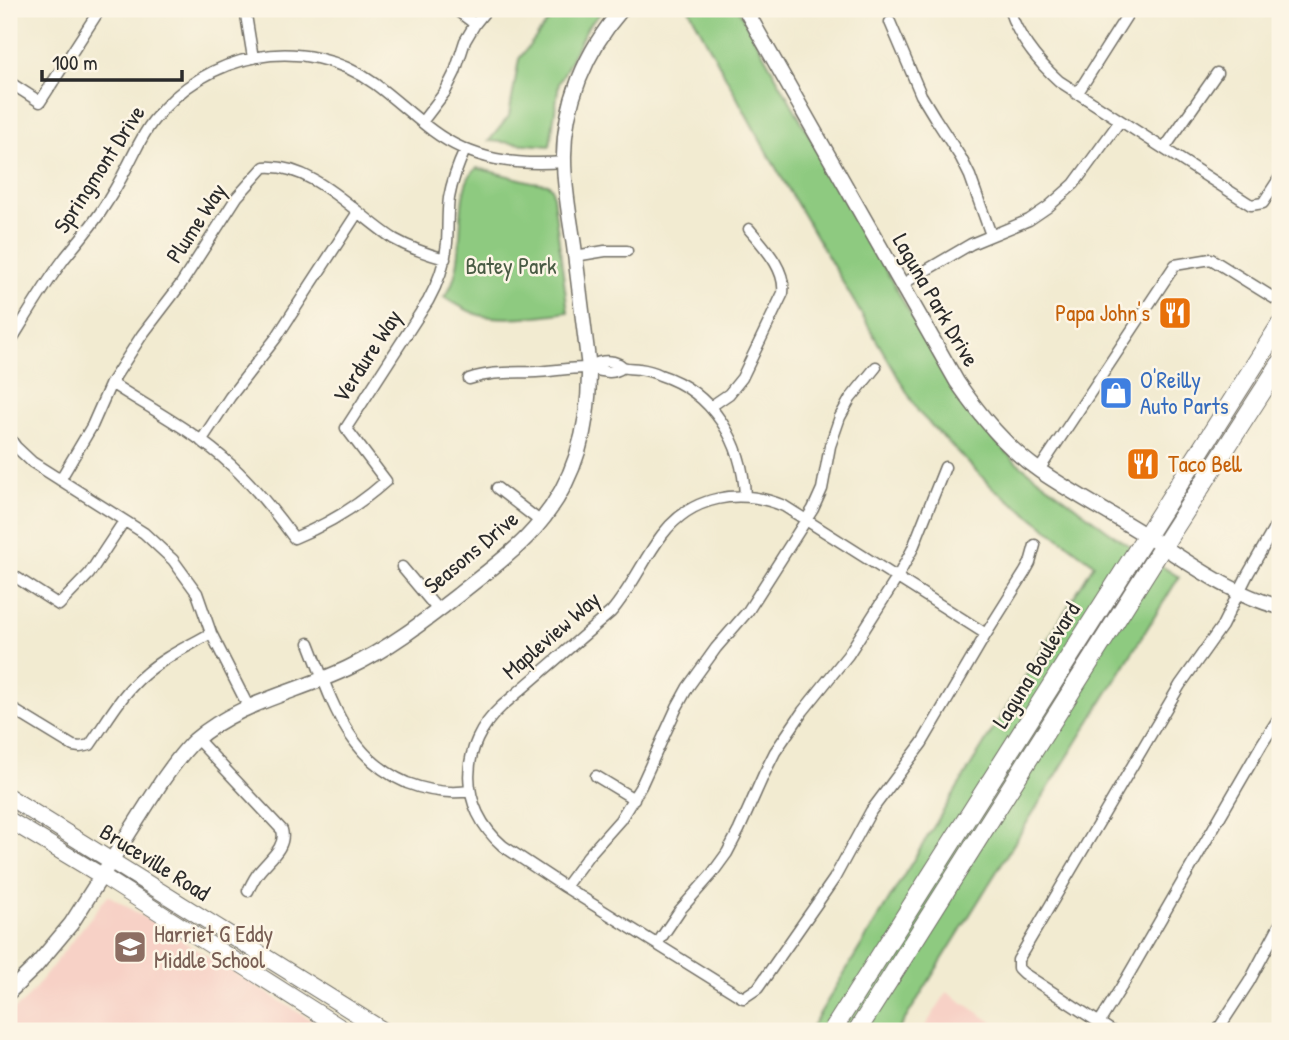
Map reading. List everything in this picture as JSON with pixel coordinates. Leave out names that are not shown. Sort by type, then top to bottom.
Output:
[{"type":"main road","name":"Laguna Boulevard","points":[[832,1031],[1280,325]]},
{"type":"main road","name":"Laguna Boulevard","points":[[857,1031],[1280,364]]},
{"type":"main road","name":"Bruceville Road","points":[[9,797],[384,1031]]},
{"type":"main road","name":"Bruceville Road","points":[[9,820],[346,1031]]},
{"type":"street","points":[[9,82],[40,102],[100,9]]},
{"type":"street","points":[[245,9],[253,58]]},
{"type":"street","points":[[455,9],[475,24]]},
{"type":"street","points":[[422,122],[451,82],[465,41],[487,9]]},
{"type":"street","name":"Seasons Drive","points":[[9,992],[51,951],[175,762],[197,739],[248,706],[298,690],[358,663],[394,643],[509,554],[541,522],[577,457],[588,414],[589,368],[564,162],[565,135],[574,92],[582,71],[597,41],[622,9]]},
{"type":"street","name":"Laguna Park Drive","points":[[744,9],[957,382],[1000,436],[1039,470],[1210,576],[1261,602],[1280,607]]},
{"type":"street","points":[[1009,9],[1022,38],[1051,74],[1077,94],[1251,205],[1263,203],[1280,177]]},
{"type":"street","points":[[1077,94],[1131,9]]},
{"type":"street","points":[[890,22],[921,94],[970,176],[991,235]]},
{"type":"street","name":"Springmont Drive","points":[[9,344],[65,258],[98,216],[120,181],[145,132],[166,105],[201,77],[231,63],[281,55],[325,61],[346,68],[376,85],[444,139],[465,150],[514,163],[564,162]]},
{"type":"street","points":[[1164,149],[1217,73]]},
{"type":"street","points":[[901,285],[971,244],[1029,220],[1057,200],[1081,175],[1120,121]]},
{"type":"street","name":"Verdure Way","points":[[111,383],[201,441],[229,463],[252,484],[294,538],[339,518],[386,481],[346,428],[428,301],[438,281],[445,259],[449,199],[465,150]]},
{"type":"street","name":"Plume Way","points":[[60,480],[92,426],[111,383],[142,335],[181,284],[229,208],[264,167],[276,166],[309,178],[404,244],[445,259]]},
{"type":"street","points":[[201,441],[230,397],[276,338],[358,212]]},
{"type":"street","points":[[709,407],[729,394],[742,378],[783,293],[782,275],[749,229]]},
{"type":"street","points":[[575,256],[605,251],[627,251]]},
{"type":"street","points":[[1039,470],[1175,265],[1211,258],[1280,302]]},
{"type":"street","points":[[470,379],[492,372],[589,368],[595,362],[608,361],[663,376],[683,386],[709,407],[722,422],[737,452],[745,496]]},
{"type":"street","points":[[565,887],[634,799],[688,687],[716,648],[748,611],[806,520],[822,489],[830,446],[840,417],[850,399],[876,367]]},
{"type":"street","points":[[9,437],[23,455],[144,533],[160,546],[186,575],[197,593],[211,633],[248,706]]},
{"type":"street","points":[[657,944],[680,910],[727,853],[775,752],[803,711],[848,655],[897,578],[912,550],[945,467]]},
{"type":"street","points":[[498,488],[541,522]]},
{"type":"street","name":"Mapleview Way","points":[[745,496],[784,506],[806,520],[986,634],[922,743],[871,811],[834,879],[758,988],[743,998],[503,846],[482,821],[470,791],[469,773],[472,751],[481,731],[494,713],[611,612],[663,533],[678,519],[695,507],[714,500],[745,496]]},
{"type":"street","points":[[1112,1031],[1023,973],[1018,968],[1018,960],[1180,685],[1222,626],[1280,518]]},
{"type":"street","points":[[9,577],[14,576],[59,605],[89,574],[124,520]]},
{"type":"street","points":[[986,634],[1025,572],[1035,545]]},
{"type":"street","points":[[402,567],[438,611]]},
{"type":"street","points":[[9,707],[73,746],[90,745],[128,691],[145,674],[211,633]]},
{"type":"street","points":[[309,643],[346,730],[376,764],[394,776],[426,789],[470,791]]},
{"type":"street","points":[[1099,1023],[1280,716]]},
{"type":"street","points":[[197,739],[282,830],[284,837],[280,848],[258,873],[248,891]]},
{"type":"street","points":[[596,776],[634,799]]},
{"type":"street","points":[[1217,1031],[1249,982],[1280,924]]},
{"type":"shaded area","name":"Harriet G Eddy Middle School","points":[[108,895],[329,1031],[9,1031],[9,1014],[26,1000]]},
{"type":"shaded area","points":[[947,992],[1006,1031],[922,1031]]},
{"type":"green space","points":[[558,9],[605,9],[588,26],[559,83],[550,146],[489,141],[509,116],[519,59]]},
{"type":"green space","points":[[689,9],[738,9],[963,407],[1015,461],[1119,539],[1179,577],[898,1031],[809,1031],[1094,564],[992,487],[919,413],[765,149]]},
{"type":"green space","name":"Batey Park","points":[[477,168],[548,184],[552,188],[568,312],[523,317],[489,317],[470,311],[444,297],[457,266],[464,192],[469,178]]},
{"type":"place","name":"Papa John's","points":[[1175,313]]},
{"type":"place","name":"O'Reilly Auto Parts","points":[[1116,393]]},
{"type":"place","name":"Taco Bell","points":[[1143,464]]},
{"type":"place","name":"Harriet G Eddy Middle School","points":[[130,947]]}]
